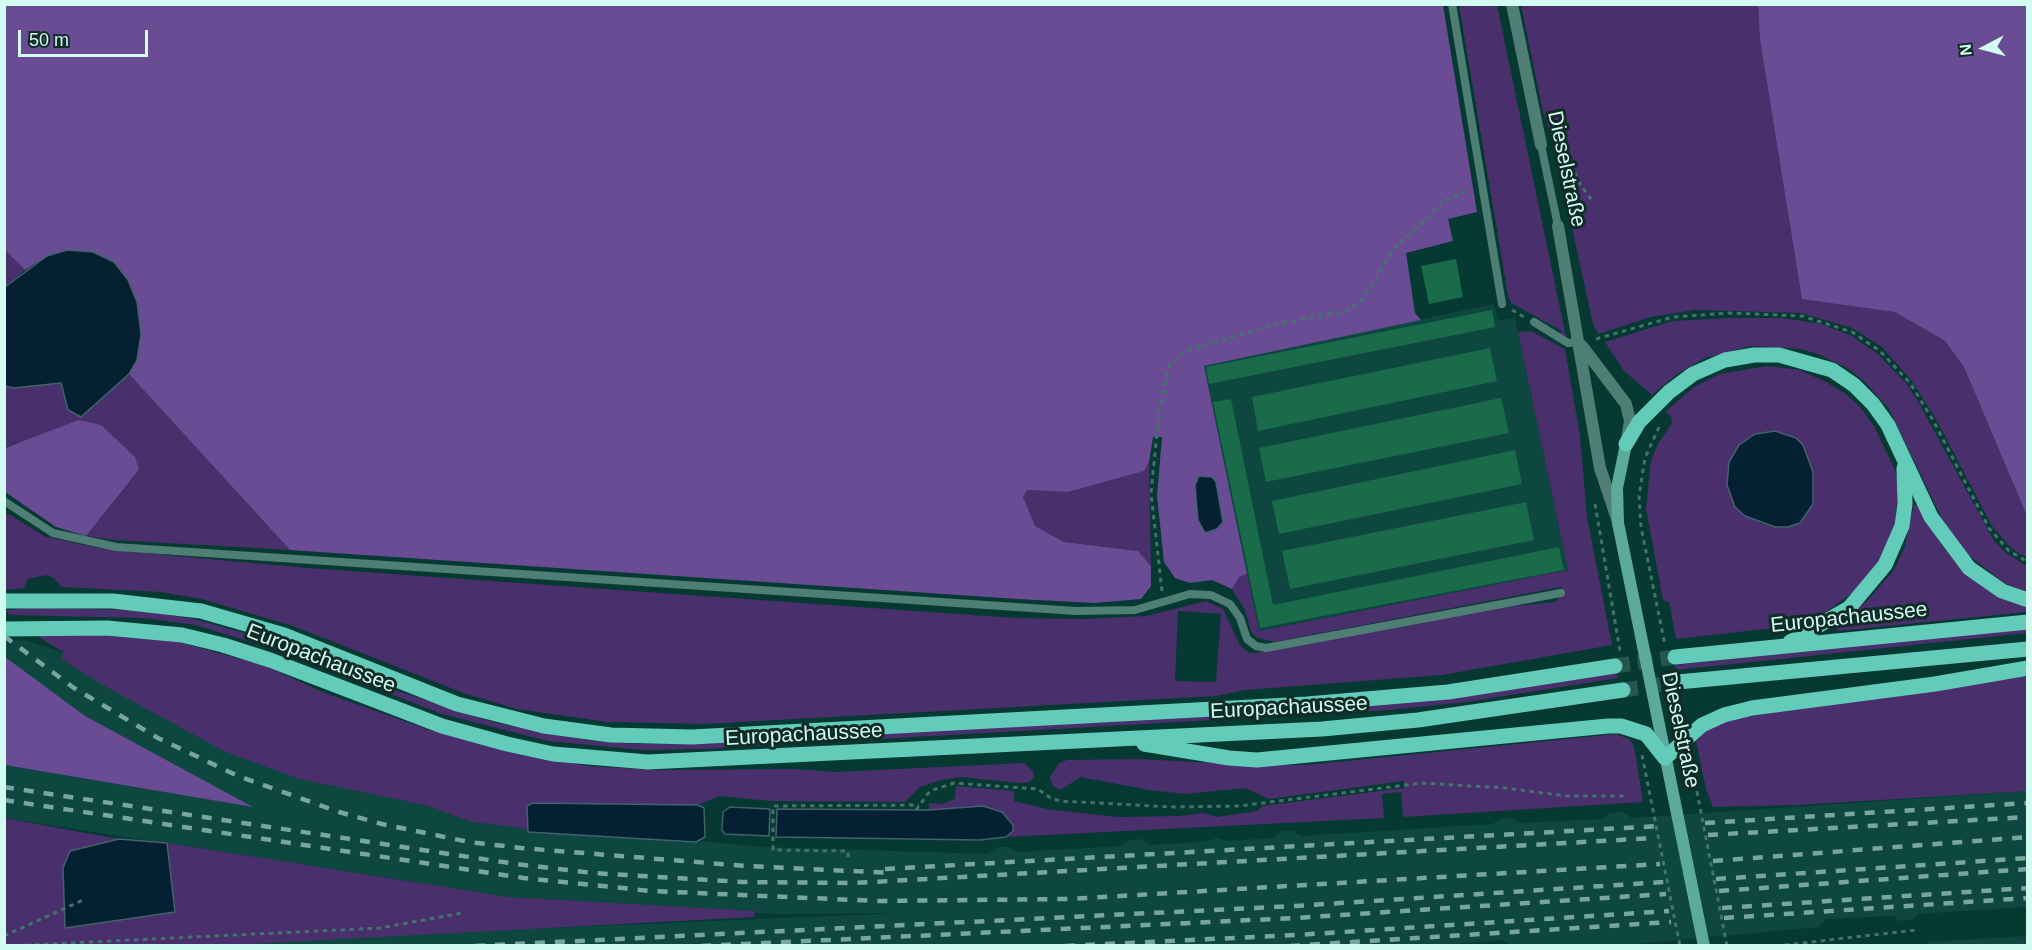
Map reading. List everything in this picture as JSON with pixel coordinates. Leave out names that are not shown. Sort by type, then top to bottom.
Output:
[{"type":"main road","points":[[1626,444],[1651,408],[1693,374],[1725,360],[1754,355],[1779,355],[1832,370],[1854,385],[1873,404],[1902,453],[1931,517],[1969,568],[2002,591],[2028,600]]},
{"type":"main road","points":[[1782,646],[1849,608],[1885,565],[1895,546],[1905,504],[1902,453]]},
{"type":"main road","name":"Europachaussee","points":[[4,601],[113,601],[201,611],[284,635],[457,704],[544,726],[611,735],[692,737],[1307,704],[1448,692],[1616,666]]},
{"type":"main road","name":"Europachaussee","points":[[1675,657],[2028,622]]},
{"type":"main road","name":"Europachaussee","points":[[4,629],[107,628],[182,635],[270,660],[442,726],[507,744],[601,760],[696,762],[1113,738],[1323,729],[1418,720],[1623,690]]},
{"type":"main road","points":[[1678,682],[2028,649]]},
{"type":"main road","points":[[1113,738],[1229,758],[1257,760],[1621,726],[1646,734],[1665,758],[1702,725],[1724,715],[1752,708],[1935,684],[2028,668]]},
{"type":"street","name":"Dieselstraße","points":[[1512,4],[1541,145]]},
{"type":"street","name":"Dieselstraße","points":[[1558,226],[1580,342],[1600,468],[1618,523],[1704,945]]},
{"type":"street","name":"Dieselstraße","points":[[1580,342],[1626,404],[1630,421],[1617,488],[1618,523]]},
{"type":"lane","points":[[1452,4],[1502,304]]},
{"type":"lane","name":"Dieselstraße","points":[[1541,145],[1558,226]]},
{"type":"lane","points":[[1534,322],[1568,343],[1580,342]]},
{"type":"lane","points":[[4,501],[53,533],[116,547],[1076,611],[1135,610],[1190,594],[1211,594],[1230,604],[1240,618],[1247,639],[1256,646],[1266,648],[1561,593]]},
{"type":"path","points":[[1537,126],[1558,138],[1566,150],[1578,181],[1593,201]]},
{"type":"path","points":[[1163,601],[1151,493],[1159,412],[1170,364],[1185,351],[1272,325],[1346,311],[1364,298],[1391,253],[1403,239],[1427,220],[1442,201],[1483,186]]},
{"type":"path","points":[[1502,304],[1534,322]]},
{"type":"path","points":[[1656,599],[1664,643]]},
{"type":"path","points":[[1611,605],[1620,649]]},
{"type":"path","points":[[1689,752],[1728,945]]},
{"type":"path","points":[[1643,761],[1680,945]]},
{"type":"path","points":[[916,810],[930,791],[954,783],[1038,789],[1052,799],[1061,801],[1170,807],[1239,806],[1422,783],[1566,796],[1628,796]]},
{"type":"path","points":[[848,857],[848,851],[773,850],[773,806],[919,805]]},
{"type":"path","points":[[4,936],[83,900]]},
{"type":"path","points":[[8,945],[380,928],[462,913]]},
{"type":"path","points":[[1776,945],[1916,930]]},
{"type":"shaded area","points":[[4,5],[1443,5],[1477,212],[1448,219],[1453,241],[1406,253],[1415,313],[1421,320],[1204,366],[1247,574],[1239,577],[1232,589],[1212,580],[1190,583],[1175,578],[1164,562],[1157,496],[1162,437],[1153,437],[1149,462],[1144,471],[1068,492],[1027,490],[1023,497],[1035,526],[1064,542],[1138,551],[1151,566],[1151,586],[1141,599],[1095,603],[1018,599],[290,550],[129,374],[137,360],[141,334],[137,302],[128,280],[47,256],[25,270],[5,250]]},
{"type":"shaded area","points":[[1459,5],[1497,5],[1566,337],[1560,334],[1562,331],[1511,303],[1508,295]]},
{"type":"shaded area","points":[[1521,5],[1758,5],[1760,40],[1802,298],[1895,312],[1945,341],[1964,367],[2027,516],[2027,558],[2012,549],[1992,526],[1936,419],[1911,380],[1882,347],[1852,328],[1801,313],[1695,310],[1651,317],[1598,334],[1593,324],[1553,141],[1543,112]]},
{"type":"shaded area","points":[[1758,5],[2027,5],[2027,516],[1964,367],[1945,341],[1895,312],[1802,299],[1760,40]]},
{"type":"shaded area","points":[[5,250],[25,270],[5,287]]},
{"type":"shaded area","points":[[67,250],[93,252],[114,262],[128,280],[137,302],[141,334],[137,360],[129,374],[81,417],[68,410],[61,383],[14,388],[5,386],[5,287],[47,256]]},
{"type":"shaded area","points":[[1494,304],[1498,321],[1515,318],[1568,570],[1258,631],[1204,366]]},
{"type":"shaded area","points":[[1783,318],[1821,324],[1852,336],[1879,355],[1907,384],[1919,403],[1994,541],[2006,553],[2027,566],[2027,592],[2004,583],[1967,554],[1942,519],[1889,409],[1865,382],[1849,369],[1818,354],[1801,349],[1751,346],[1705,358],[1677,374],[1652,395],[1624,371],[1605,342],[1673,321]]},
{"type":"shaded area","points":[[1531,331],[1565,349],[1580,436],[1587,517],[1612,645],[1442,675],[1245,690],[1216,696],[704,724],[607,722],[517,709],[466,694],[293,626],[202,599],[161,592],[61,587],[54,578],[46,575],[28,579],[24,588],[5,590],[5,512],[46,537],[110,550],[308,568],[1014,618],[1083,619],[1146,616],[1206,601],[1223,609],[1240,645],[1249,653],[1256,653],[1489,609],[1554,602],[1565,594],[1561,587],[1274,642],[1256,637],[1251,631],[1245,610],[1232,589],[1239,577],[1247,574],[1259,631],[1568,570],[1518,332]],"holes":[[[1178,611],[1221,614],[1216,682],[1175,681]]]},
{"type":"shaded area","points":[[1768,366],[1800,370],[1845,393],[1860,407],[1874,426],[1896,472],[1898,489],[1895,525],[1879,562],[1856,590],[1826,612],[1793,625],[1676,639],[1669,602],[1663,600],[1646,509],[1651,460],[1658,444],[1672,423],[1671,416],[1665,412],[1694,387],[1719,374]],"holes":[[[1776,431],[1803,445],[1813,472],[1788,527],[1761,524],[1727,485],[1729,462],[1739,445],[1755,434]]]},
{"type":"shaded area","points":[[129,374],[290,550],[114,540],[86,536],[139,471],[15,443],[5,448],[5,386],[15,388],[61,383],[68,410],[81,417]]},
{"type":"shaded area","points":[[79,420],[101,425],[135,457],[139,470],[86,536],[56,527],[5,492],[5,448]]},
{"type":"shaded area","points":[[1775,431],[1796,438],[1803,445],[1813,472],[1813,504],[1800,523],[1788,527],[1775,527],[1745,516],[1735,507],[1727,485],[1729,462],[1739,445],[1755,434]]},
{"type":"shaded area","points":[[1149,462],[1151,566],[1138,551],[1064,542],[1035,526],[1025,507],[1023,497],[1027,490],[1068,492],[1144,471]]},
{"type":"shaded area","points":[[1199,476],[1212,477],[1216,482],[1223,522],[1217,529],[1205,533],[1198,520],[1195,485]]},
{"type":"shaded area","points":[[1917,504],[1932,531],[1958,566],[1993,594],[2027,606],[2027,612],[1837,631],[1836,627],[1867,601],[1894,570],[1904,549],[1914,505]]},
{"type":"shaded area","points":[[34,608],[139,610],[194,619],[273,641],[401,692],[496,723],[587,740],[637,744],[697,744],[1376,706],[1447,699],[1616,672],[1618,678],[1466,702],[1389,710],[705,749],[643,750],[548,741],[442,714],[274,649],[195,625],[144,618],[10,615],[5,610]]},
{"type":"shaded area","points":[[2027,628],[2027,633],[1676,670],[1675,665]]},
{"type":"shaded area","points":[[34,634],[107,635],[179,642],[265,666],[325,693],[430,730],[523,755],[589,766],[654,770],[794,769],[836,772],[1024,763],[1033,771],[1034,776],[1030,782],[1020,783],[961,777],[937,781],[920,787],[905,802],[771,801],[720,796],[698,805],[527,806],[528,832],[524,828],[472,822],[425,805],[300,779],[226,752],[101,684],[62,659],[63,652]]},
{"type":"shaded area","points":[[24,640],[63,653],[425,805],[472,822],[767,847],[988,854],[997,847],[1008,847],[1018,852],[1122,846],[1130,840],[1141,839],[1150,845],[1201,842],[1218,838],[1226,841],[1273,838],[1282,831],[1292,831],[1301,836],[1493,824],[1500,819],[1512,818],[1520,823],[1602,819],[1610,813],[1622,812],[1632,818],[2027,791],[2027,910],[2023,907],[1919,914],[1912,920],[1899,921],[1893,916],[1826,919],[1819,927],[1613,946],[1511,945],[1502,940],[1429,946],[153,945],[900,913],[777,914],[508,897],[5,818],[5,765],[251,806],[5,674],[4,641]]},
{"type":"shaded area","points":[[5,657],[85,716],[253,807],[5,765]]},
{"type":"shaded area","points":[[2027,676],[2027,791],[1799,805],[1713,807],[1706,789],[1696,741],[1704,732],[1723,722],[1748,716]]},
{"type":"shaded area","points":[[1616,734],[1629,739],[1634,746],[1643,802],[1403,817],[1401,792],[1382,794],[1384,818],[1006,837],[1013,831],[1013,826],[1002,812],[929,810],[929,803],[942,804],[955,799],[956,786],[1014,791],[1014,801],[1046,809],[1118,817],[1181,816],[1203,813],[1217,817],[1257,811],[1262,806],[1404,788],[1404,781],[1269,799],[1245,788],[1185,794],[1149,790],[1081,777],[1060,790],[1053,786],[1050,777],[1059,763],[1067,760],[1139,759],[1254,765],[1306,765]]},
{"type":"shaded area","points":[[532,803],[698,805],[704,808],[705,837],[696,842],[528,832],[527,806]]},
{"type":"shaded area","points":[[983,806],[1002,812],[1013,825],[1013,831],[1006,837],[980,840],[776,837],[777,809],[929,810]]},
{"type":"shaded area","points":[[730,807],[770,809],[769,836],[725,834],[722,830],[723,812]]},
{"type":"shaded area","points":[[4,818],[119,839],[70,852],[63,868],[65,928],[175,912],[167,843],[508,897],[755,911],[754,917],[231,945],[5,945]]},
{"type":"shaded area","points":[[119,839],[167,843],[175,912],[65,928],[63,868],[70,851]]},
{"type":"shaded area","points":[[2027,936],[2027,945],[1926,945],[1927,942]]},
{"type":"building","points":[[1456,259],[1463,297],[1429,304],[1421,266]]},
{"type":"building","points":[[1492,310],[1495,327],[1209,384],[1206,367]]},
{"type":"building","points":[[1490,348],[1497,381],[1258,431],[1252,397]]},
{"type":"building","points":[[1501,398],[1509,433],[1266,482],[1259,448]]},
{"type":"building","points":[[1231,399],[1273,605],[1559,547],[1564,570],[1260,628],[1213,402]]},
{"type":"building","points":[[1515,450],[1522,484],[1279,534],[1272,501]]},
{"type":"building","points":[[1526,502],[1534,540],[1290,589],[1282,551]]},
{"type":"tunnel","points":[[1615,666],[1675,657]]},
{"type":"tunnel","points":[[1623,690],[1678,682]]},
{"type":"railway","points":[[4,636],[74,688],[158,738],[238,776],[339,812],[382,824],[469,842],[521,848],[746,866],[893,873]]},
{"type":"railway","points":[[4,787],[516,864],[593,873],[742,882],[854,883],[1655,838]]},
{"type":"railway","points":[[4,800],[524,878],[651,891],[878,901],[1069,899],[1660,864]]},
{"type":"railway","points":[[1705,823],[2028,803]]},
{"type":"railway","points":[[1708,835],[2028,817]]},
{"type":"railway","points":[[885,869],[1660,826]]},
{"type":"railway","points":[[1713,861],[2028,837]]},
{"type":"railway","points":[[1716,879],[2028,858]]},
{"type":"railway","points":[[1719,891],[2028,869]]},
{"type":"railway","points":[[475,946],[1295,906],[1664,882]]},
{"type":"railway","points":[[1722,908],[2028,888]]},
{"type":"railway","points":[[701,946],[1295,918],[1666,894]]},
{"type":"railway","points":[[1724,918],[2028,898]]},
{"type":"railway","points":[[1065,946],[1296,935],[1669,911]]},
{"type":"railway","points":[[1290,946],[1671,922]]}]
